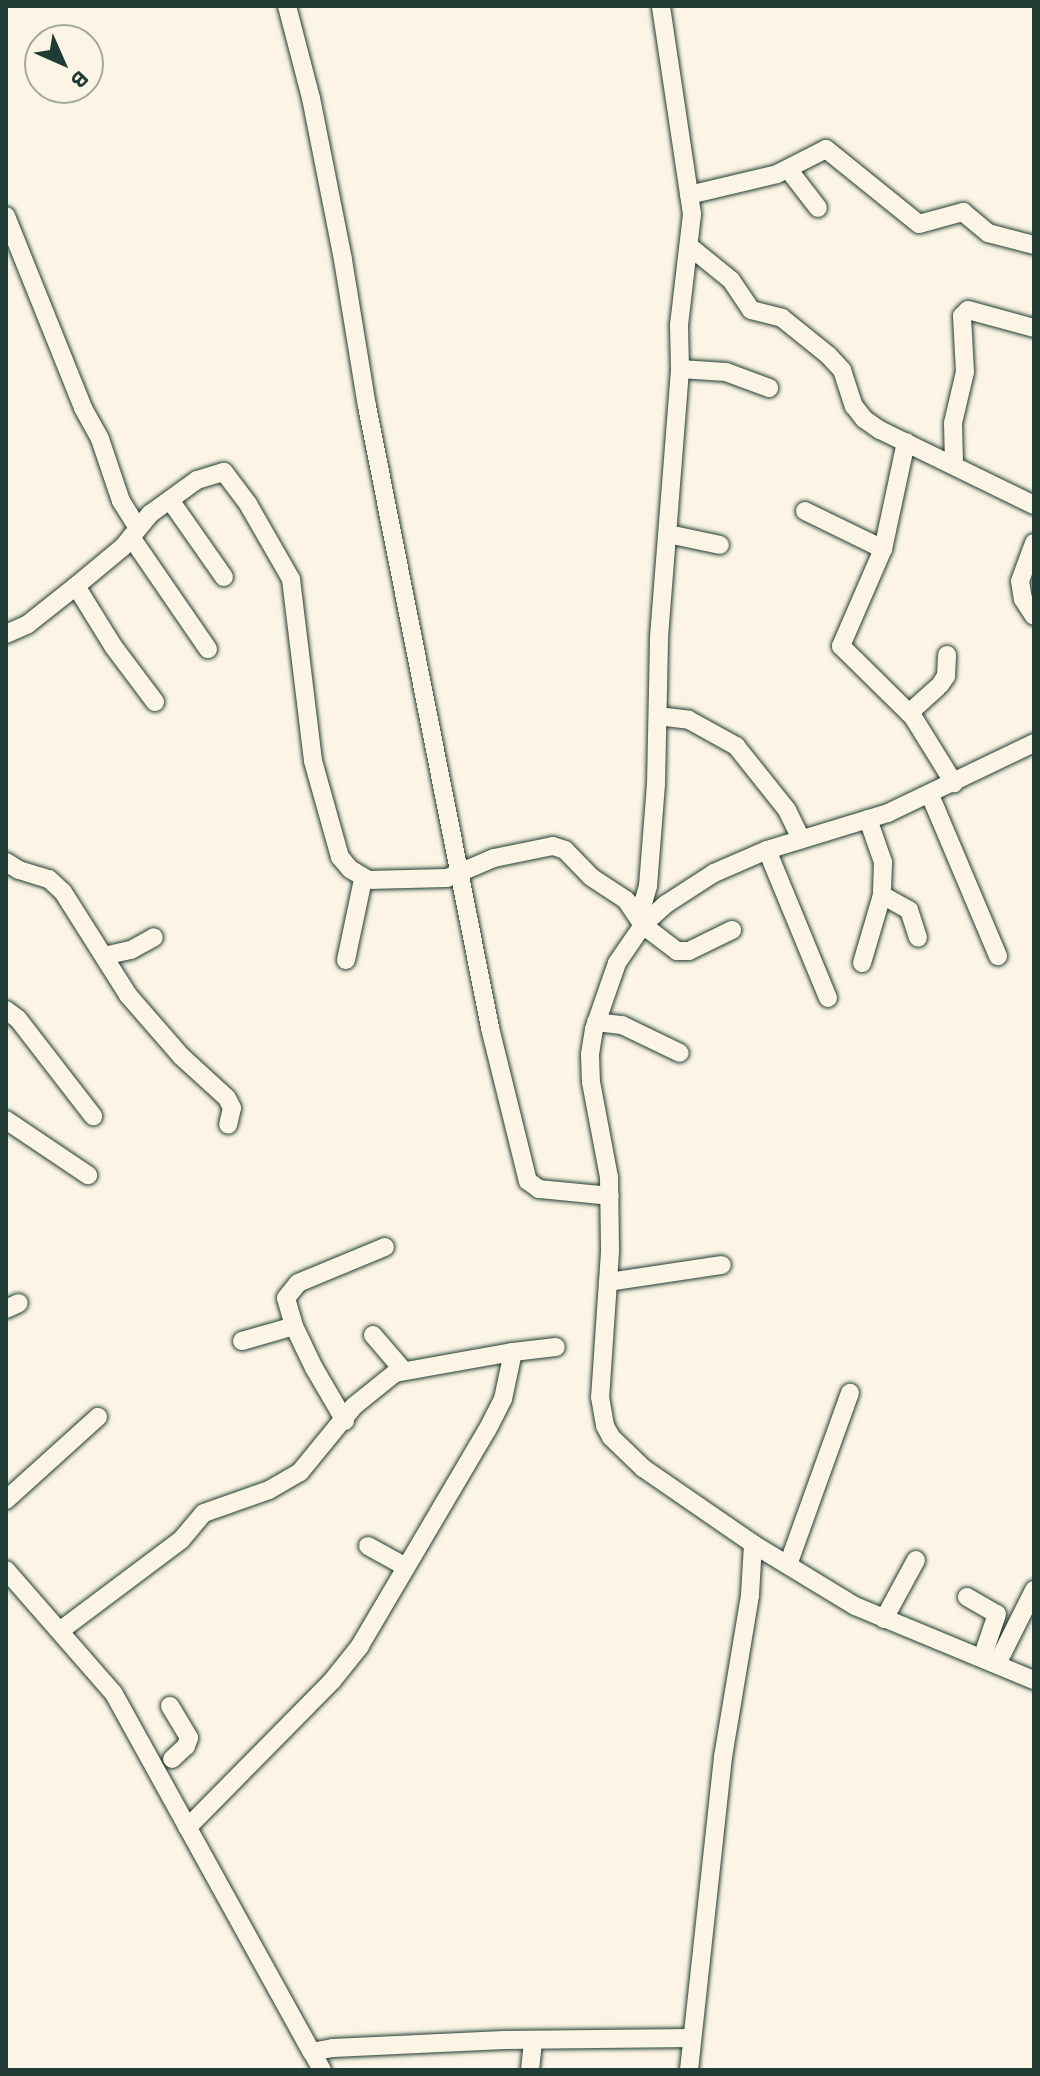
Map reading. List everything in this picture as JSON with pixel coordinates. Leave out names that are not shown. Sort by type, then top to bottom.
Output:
[{"type":"street","points":[[287,6],[323,157],[367,406],[462,874],[490,1028],[528,1181],[539,1189],[610,1196]]},
{"type":"street","points":[[661,6],[692,214],[679,325],[680,369],[659,637],[658,716],[648,886],[639,918],[617,963],[596,1022],[590,1055],[591,1082],[610,1196],[600,1397],[605,1426],[622,1451],[643,1468],[753,1544],[855,1606],[1034,1680]]},
{"type":"street","points":[[689,195],[788,169],[826,149],[919,224],[963,212],[988,233],[1034,245]]},
{"type":"street","points":[[788,169],[818,208]]},
{"type":"street","points":[[6,216],[83,408],[100,439],[134,532],[208,649]]},
{"type":"street","points":[[689,246],[731,280],[751,310],[782,318],[828,355],[842,370],[858,414],[880,430],[1034,505]]},
{"type":"street","points":[[954,464],[953,423],[965,359],[962,316],[968,310],[1034,328]]},
{"type":"street","points":[[680,369],[726,372],[769,388]]},
{"type":"street","points":[[906,442],[883,549],[841,646],[909,713],[954,783]]},
{"type":"street","points":[[6,634],[28,624],[76,586],[170,500],[197,480],[224,472],[248,504],[291,579],[313,761],[340,857],[363,879],[447,878],[494,858],[553,846],[565,850],[591,877],[626,900],[639,918],[683,953],[732,930]]},
{"type":"street","points":[[170,500],[224,577]]},
{"type":"street","points":[[805,511],[883,549]]},
{"type":"street","points":[[668,534],[720,545]]},
{"type":"street","points":[[1034,543],[1020,581],[1023,599],[1034,616]]},
{"type":"street","points":[[76,586],[113,646],[155,702]]},
{"type":"street","points":[[909,713],[946,676],[947,655]]},
{"type":"street","points":[[658,716],[689,720],[736,746],[787,810],[801,839]]},
{"type":"street","points":[[639,918],[714,873],[767,850],[868,819],[930,795],[1034,743]]},
{"type":"street","points":[[930,795],[998,956]]},
{"type":"street","points":[[862,963],[882,895],[883,862],[868,819]]},
{"type":"street","points":[[767,850],[828,998]]},
{"type":"street","points":[[6,862],[19,870],[49,879],[63,892],[119,983],[140,1010],[181,1056],[227,1098],[232,1108],[228,1125]]},
{"type":"street","points":[[346,960],[363,879]]},
{"type":"street","points":[[882,895],[909,910],[918,938]]},
{"type":"street","points":[[104,956],[131,950],[154,937]]},
{"type":"street","points":[[6,1010],[18,1019],[93,1116]]},
{"type":"street","points":[[596,1022],[622,1025],[680,1053]]},
{"type":"street","points":[[6,1120],[88,1175]]},
{"type":"street","points":[[345,1421],[294,1326],[286,1298],[291,1288],[385,1247]]},
{"type":"street","points":[[608,1282],[722,1265]]},
{"type":"street","points":[[242,1341],[294,1326]]},
{"type":"street","points":[[373,1335],[402,1369]]},
{"type":"street","points":[[61,1630],[181,1540],[204,1513],[269,1490],[300,1472],[371,1390],[402,1369],[556,1347]]},
{"type":"street","points":[[187,1828],[332,1681],[360,1646],[498,1409],[513,1352]]},
{"type":"street","points":[[788,1565],[850,1393]]},
{"type":"street","points":[[6,1500],[98,1417]]},
{"type":"street","points":[[689,2070],[723,1757],[750,1595],[753,1544]]},
{"type":"street","points":[[368,1546],[406,1567]]},
{"type":"street","points":[[884,1619],[916,1560]]},
{"type":"street","points":[[6,1570],[114,1694],[165,1765],[187,1828],[322,2070]]},
{"type":"street","points":[[990,1661],[1034,1590]]},
{"type":"street","points":[[967,1597],[997,1614],[990,1661]]},
{"type":"street","points":[[165,1765],[186,1746],[189,1738],[170,1706]]},
{"type":"street","points":[[312,2052],[398,2043],[692,2038]]},
{"type":"street","points":[[530,2070],[533,2040]]}]
